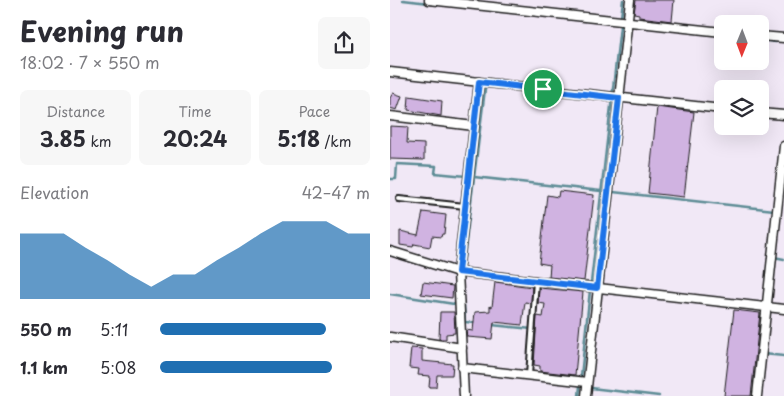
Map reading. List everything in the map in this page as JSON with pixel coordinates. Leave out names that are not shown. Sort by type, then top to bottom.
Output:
[{"type":"street","points":[[429,0],[714,31]]},
{"type":"street","points":[[586,396],[583,382],[597,288],[614,97],[623,21],[630,0]]},
{"type":"street","points":[[769,37],[784,38]]},
{"type":"street","points":[[390,72],[714,108]]},
{"type":"street","points":[[464,396],[458,272],[479,82]]},
{"type":"street","points":[[769,114],[784,116]]},
{"type":"street","points":[[390,116],[474,126]]},
{"type":"street","points":[[757,396],[766,307],[781,204],[784,146]]},
{"type":"street","points":[[390,251],[458,272],[784,309]]},
{"type":"street","points":[[390,337],[462,348]]},
{"type":"street","points":[[462,368],[583,382]]},
{"type":"lane","points":[[399,199],[465,206]]},
{"type":"lane","points":[[529,375],[536,281]]},
{"type":"building","points":[[636,0],[674,0],[672,21],[639,17],[639,14],[634,13]]},
{"type":"building","points":[[393,93],[402,96],[397,110],[390,108],[390,98]]},
{"type":"building","points":[[409,96],[442,101],[441,116],[408,110]]},
{"type":"building","points":[[657,107],[694,112],[684,197],[648,193]]},
{"type":"building","points":[[390,126],[408,127],[407,143],[424,144],[424,160],[390,159]]},
{"type":"building","points":[[559,191],[594,195],[584,281],[549,277],[550,265],[539,263],[547,195],[558,197]]},
{"type":"building","points":[[423,212],[446,215],[444,234],[441,237],[432,236],[430,247],[414,244],[413,247],[400,245],[400,231],[418,235]]},
{"type":"building","points":[[423,282],[453,286],[452,298],[421,294]]},
{"type":"building","points":[[495,282],[532,287],[531,303],[525,302],[522,325],[494,322],[492,339],[467,337],[466,330],[473,331],[475,312],[490,311]]},
{"type":"building","points":[[539,288],[583,292],[575,375],[540,371],[540,366],[534,365],[537,316],[543,317],[545,304],[538,303]]},
{"type":"building","points":[[734,310],[760,313],[751,396],[724,396]]},
{"type":"building","points":[[440,312],[454,312],[455,333],[446,334],[446,339],[439,339]]},
{"type":"building","points":[[411,348],[422,349],[422,361],[453,364],[452,375],[437,375],[436,387],[429,387],[430,376],[418,375],[419,369],[409,368]]},
{"type":"waterway","points":[[403,0],[429,3]]},
{"type":"waterway","points":[[591,283],[623,0]]},
{"type":"waterway","points":[[769,41],[776,42]]},
{"type":"waterway","points":[[463,266],[485,89]]},
{"type":"waterway","points":[[390,179],[396,179],[397,164],[436,166],[435,173],[466,176]]},
{"type":"waterway","points":[[474,177],[601,191]]},
{"type":"waterway","points":[[613,192],[774,210]]},
{"type":"waterway","points":[[774,257],[784,259]]},
{"type":"waterway","points":[[579,396],[590,290]]},
{"type":"waterway","points":[[390,294],[454,304]]},
{"type":"waterway","points":[[464,305],[465,322],[476,323]]},
{"type":"waterway","points":[[492,325],[532,329]]},
{"type":"waterway","points":[[763,354],[784,356]]},
{"type":"waterway","points":[[591,388],[659,396]]},
{"type":"route","points":[[479,82],[543,89],[619,98],[597,288],[458,272],[479,82]]}]
